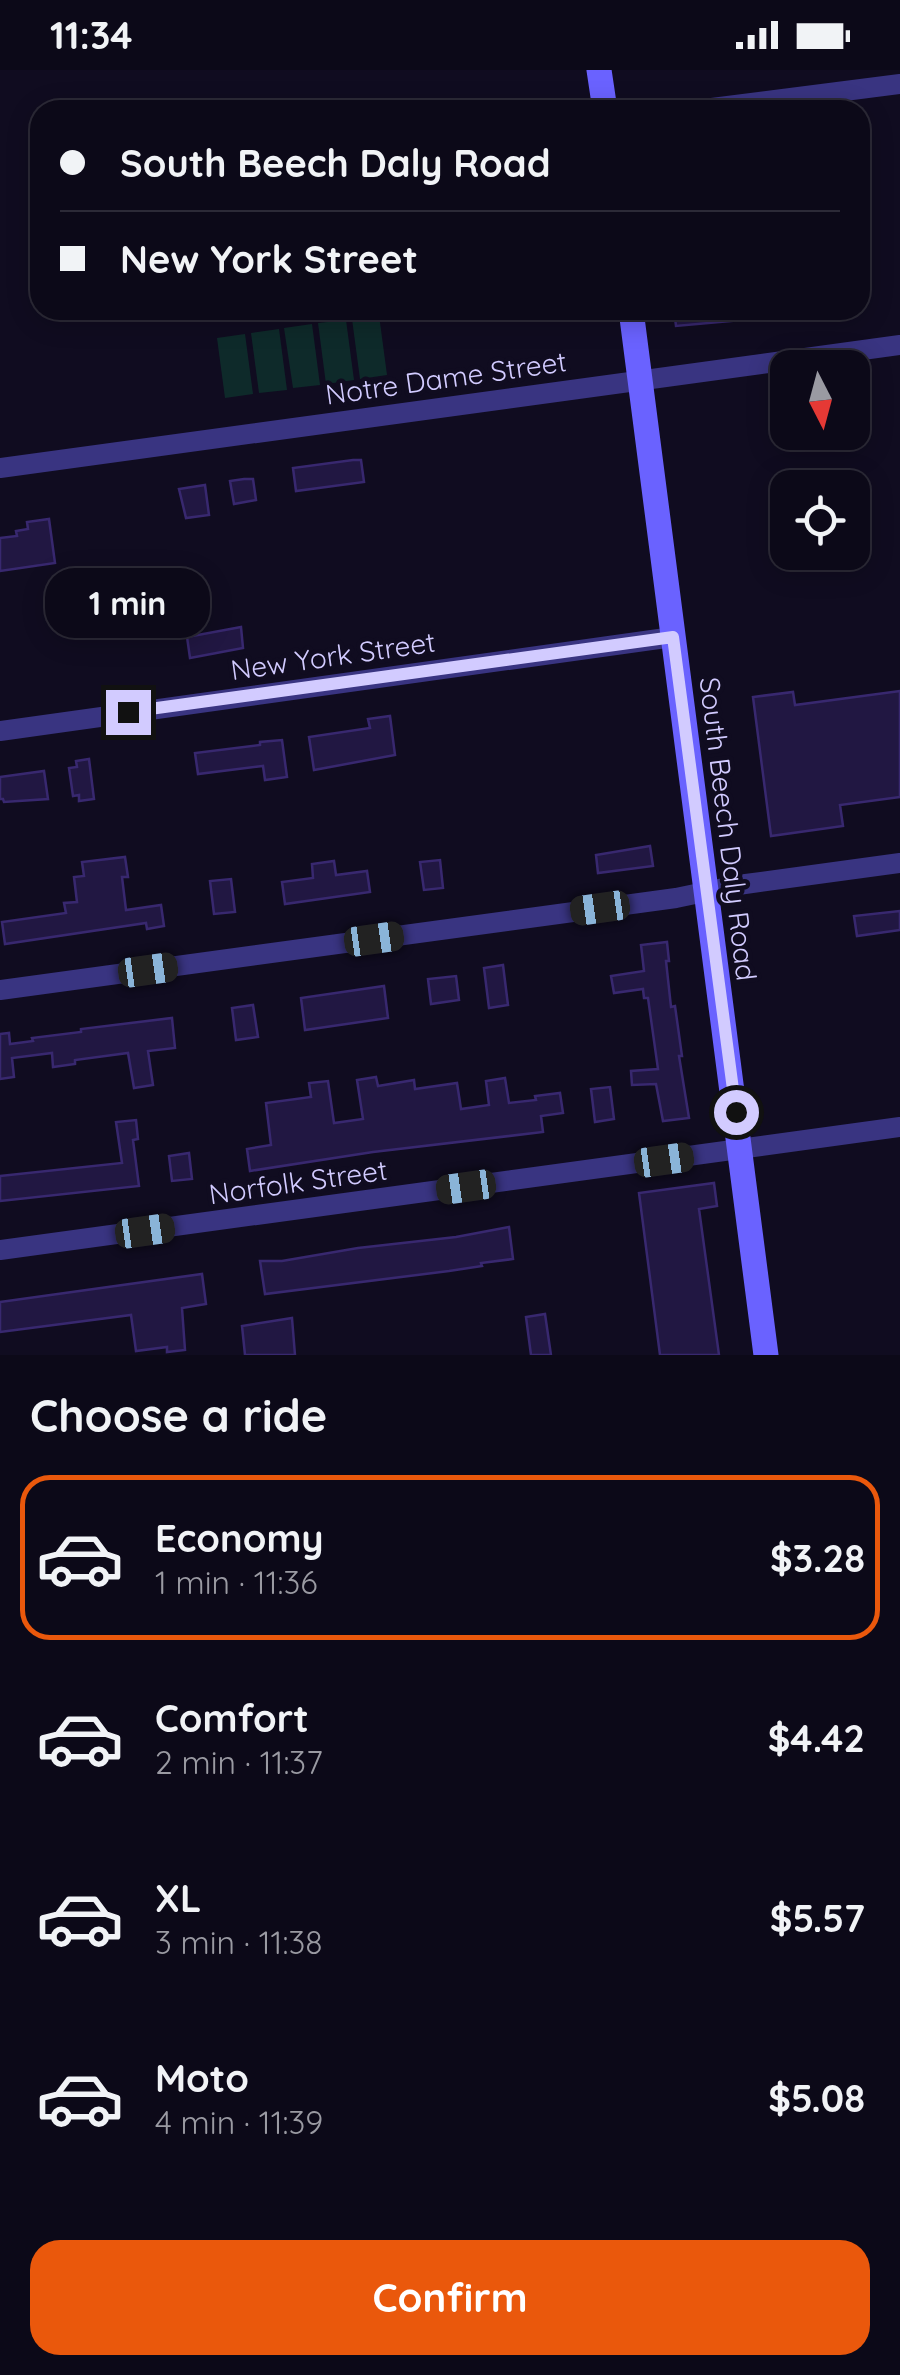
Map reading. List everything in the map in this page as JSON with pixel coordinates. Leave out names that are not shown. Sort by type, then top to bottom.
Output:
[{"type":"main road","points":[[600,70],[604,100]]},
{"type":"main road","name":"South Beech Daly Road","points":[[632,320],[766,1355]]},
{"type":"street","points":[[774,100],[900,84]]},
{"type":"street","name":"Notre Dame Street","points":[[0,468],[900,345]]},
{"type":"street","name":"New York Street","points":[[0,731],[673,637]]},
{"type":"street","points":[[0,990],[900,864]]},
{"type":"street","name":"Norfolk Street","points":[[0,1250],[900,1127]]},
{"type":"green space","points":[[346,320],[354,380],[326,384],[318,323]]},
{"type":"green space","points":[[352,320],[380,320],[387,375],[360,379]]},
{"type":"green space","points":[[312,324],[320,385],[293,388],[284,328]]},
{"type":"green space","points":[[279,329],[287,390],[259,393],[251,333]]},
{"type":"green space","points":[[245,334],[253,394],[225,398],[217,338]]},
{"type":"building","points":[[675,320],[741,320],[676,326]]},
{"type":"building","points":[[361,460],[364,482],[296,491],[293,468]]},
{"type":"building","points":[[253,479],[256,500],[234,504],[230,481]]},
{"type":"building","points":[[205,485],[209,515],[186,518],[179,489]]},
{"type":"building","points":[[49,519],[55,563],[0,571],[0,538],[17,536],[16,531],[28,529],[27,522]]},
{"type":"building","points":[[241,627],[243,648],[190,658],[187,637]]},
{"type":"building","points":[[900,691],[900,797],[840,805],[843,826],[771,836],[753,697],[793,692],[795,705]]},
{"type":"building","points":[[390,716],[395,755],[314,770],[309,737],[370,728],[368,719]]},
{"type":"building","points":[[282,740],[287,777],[265,780],[263,766],[198,774],[195,753]]},
{"type":"building","points":[[89,759],[94,799],[79,801],[79,795],[73,796],[69,768],[77,767],[76,761]]},
{"type":"building","points":[[44,771],[48,799],[0,799],[0,777]]},
{"type":"building","points":[[650,846],[653,866],[598,873],[596,855]]},
{"type":"building","points":[[125,857],[128,877],[122,877],[126,910],[161,905],[164,926],[147,929],[146,923],[5,944],[2,922],[66,913],[64,903],[77,902],[74,877],[84,876],[82,862]]},
{"type":"building","points":[[440,860],[443,888],[424,890],[420,862]]},
{"type":"building","points":[[334,861],[336,875],[367,871],[370,892],[285,904],[282,882],[313,878],[312,864]]},
{"type":"building","points":[[231,879],[235,912],[214,914],[210,881]]},
{"type":"building","points":[[900,911],[900,930],[857,936],[854,916]]},
{"type":"building","points":[[667,942],[671,1007],[675,1006],[689,1118],[663,1121],[656,1084],[632,1085],[631,1071],[658,1069],[648,998],[644,998],[643,989],[614,993],[611,976],[644,971],[641,945]]},
{"type":"building","points":[[503,965],[508,1005],[489,1008],[484,968]]},
{"type":"building","points":[[456,976],[459,1000],[431,1004],[428,979]]},
{"type":"building","points":[[384,986],[388,1018],[305,1030],[301,998]]},
{"type":"building","points":[[253,1005],[258,1037],[236,1040],[232,1008]]},
{"type":"building","points":[[172,1018],[175,1048],[148,1051],[153,1085],[134,1088],[128,1053],[53,1067],[52,1053],[12,1058],[14,1077],[0,1079],[0,1034],[9,1033],[10,1044],[81,1029]]},
{"type":"building","points":[[376,1077],[378,1086],[414,1080],[415,1089],[457,1083],[461,1109],[489,1105],[486,1081],[505,1078],[509,1103],[560,1093],[563,1113],[541,1116],[543,1132],[250,1171],[247,1149],[271,1145],[266,1103],[311,1097],[309,1083],[328,1081],[334,1123],[363,1119],[357,1080]]},
{"type":"building","points":[[610,1087],[614,1119],[595,1122],[591,1089]]},
{"type":"building","points":[[136,1120],[138,1139],[133,1140],[139,1186],[0,1201],[0,1176],[122,1163],[116,1122]]},
{"type":"building","points":[[189,1153],[192,1179],[172,1181],[169,1156]]},
{"type":"building","points":[[714,1183],[717,1206],[699,1209],[719,1355],[660,1355],[639,1193]]},
{"type":"building","points":[[509,1227],[513,1259],[265,1294],[260,1261]]},
{"type":"building","points":[[202,1274],[206,1304],[182,1308],[185,1350],[167,1352],[167,1347],[136,1351],[131,1315],[0,1332],[0,1302]]},
{"type":"building","points":[[545,1314],[551,1355],[531,1355],[526,1317]]},
{"type":"building","points":[[292,1318],[295,1355],[245,1355],[242,1326]]},
{"type":"route","points":[[128,712],[673,637],[736,1112]]}]
